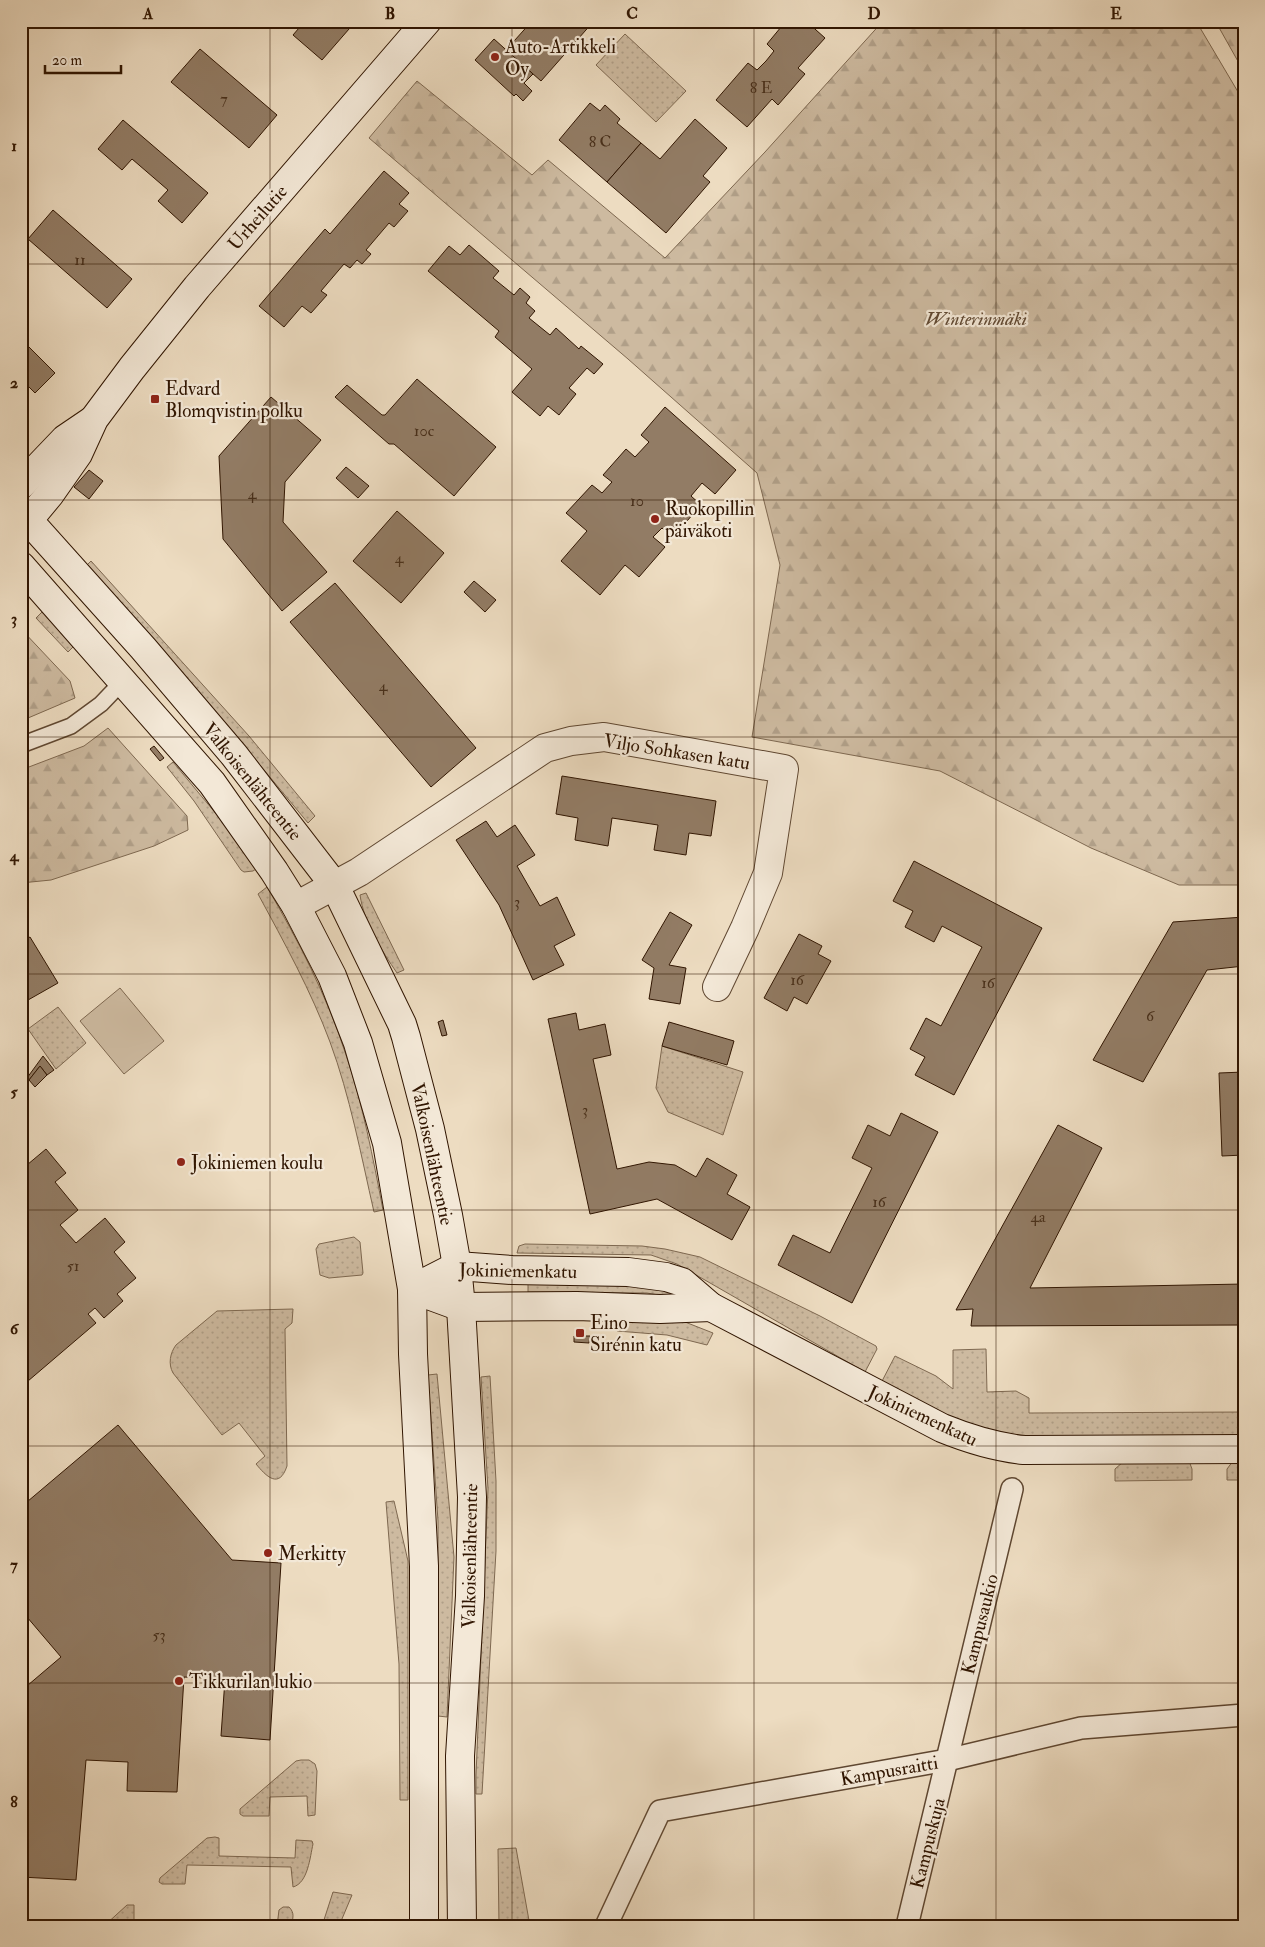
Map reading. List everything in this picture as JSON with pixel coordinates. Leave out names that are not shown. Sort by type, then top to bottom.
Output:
[{"type":"main road","name":"Urheilutie","points":[[24,521],[78,454],[94,419],[132,368],[198,287],[427,21]]},
{"type":"main road","name":"Urheilutie","points":[[21,484],[65,439],[94,419]]},
{"type":"main road","name":"Valkoisenlähteentie","points":[[24,521],[143,648],[234,755],[335,886],[402,1024],[430,1129],[457,1266],[461,1307],[472,1497],[470,1596],[460,1756],[462,1926]]},
{"type":"main road","name":"Valkoisenlähteentie","points":[[21,566],[212,783],[274,871],[296,906],[332,976],[358,1043],[387,1143],[412,1289],[413,1354],[424,1566],[424,1926]]},
{"type":"main road","name":"Viljo Sohkasen katu","points":[[296,906],[359,872],[545,748],[571,741],[604,737],[784,769],[768,873],[717,987]]},
{"type":"main road","name":"Jokiniemenkatu","points":[[412,1289],[457,1266],[512,1270],[628,1272],[666,1277],[682,1282],[711,1307],[942,1428],[971,1440],[997,1447],[1024,1450],[1244,1449]]},
{"type":"main road","name":"Jokiniemenkatu","points":[[412,1289],[461,1307],[577,1306],[660,1309],[711,1307]]},
{"type":"street","name":"Kampusaukio","points":[[948,1760],[1012,1489]]},
{"type":"street","name":"Kampusraitti","points":[[606,1926],[660,1810],[948,1760],[1081,1728],[1244,1716]]},
{"type":"street","name":"Kampuskuja","points":[[907,1926],[948,1760]]},
{"type":"lane","points":[[21,745],[71,726],[101,704],[123,681]]},
{"type":"green space","name":"Winterinmäki","points":[[883,21],[1196,21],[1244,102],[1244,885],[1179,885],[1091,848],[940,771],[752,737],[780,565],[757,473],[628,359],[369,138],[417,81],[532,175],[548,160],[665,258],[765,152]]},
{"type":"green space","points":[[1215,21],[1244,21],[1244,72],[1217,24]]},
{"type":"green space","points":[[625,34],[686,91],[656,122],[596,65]]},
{"type":"green space","points":[[91,561],[249,736],[315,816],[308,823],[240,741],[85,567]]},
{"type":"green space","points":[[42,612],[74,646],[68,652],[36,618]]},
{"type":"green space","points":[[21,629],[70,681],[75,698],[21,721]]},
{"type":"green space","points":[[108,728],[187,816],[188,830],[154,846],[51,880],[21,883],[21,770],[84,746]]},
{"type":"green space","points":[[173,762],[227,827],[256,869],[244,872],[241,870],[194,801],[167,767]]},
{"type":"green space","points":[[267,887],[311,969],[338,1033],[363,1112],[383,1210],[374,1212],[349,1104],[323,1023],[297,967],[258,894]]},
{"type":"green space","points":[[366,893],[404,970],[397,973],[374,936],[365,916],[360,895]]},
{"type":"green space","points":[[120,988],[164,1041],[124,1074],[80,1021]]},
{"type":"green space","points":[[58,1007],[86,1043],[56,1069],[28,1029]]},
{"type":"green space","points":[[662,1046],[743,1072],[723,1135],[668,1112],[656,1088]]},
{"type":"green space","points":[[354,1237],[360,1242],[362,1275],[329,1278],[320,1275],[316,1249],[319,1244]]},
{"type":"green space","points":[[525,1244],[642,1246],[700,1257],[820,1316],[876,1346],[877,1349],[865,1372],[677,1264],[651,1255],[517,1253],[519,1246]]},
{"type":"green space","points":[[622,1281],[673,1289],[670,1297],[647,1293],[528,1292],[528,1282]]},
{"type":"green space","points":[[293,1309],[292,1323],[285,1329],[287,1466],[280,1478],[272,1479],[256,1464],[265,1456],[239,1423],[222,1435],[173,1373],[170,1359],[176,1345],[217,1311]]},
{"type":"green space","points":[[654,1316],[685,1322],[713,1333],[707,1345],[667,1335],[617,1331],[616,1324]]},
{"type":"green space","points":[[986,1349],[987,1392],[1016,1391],[1029,1398],[1029,1413],[1244,1412],[1244,1435],[1138,1437],[1008,1436],[973,1428],[880,1385],[895,1356],[936,1376],[953,1389],[953,1350]]},
{"type":"green space","points":[[437,1374],[454,1557],[447,1717],[438,1716],[438,1521],[428,1375]]},
{"type":"green space","points":[[490,1376],[496,1481],[496,1551],[482,1794],[476,1794],[488,1489],[481,1377]]},
{"type":"green space","points":[[1189,1461],[1192,1469],[1192,1480],[1115,1481],[1115,1469],[1123,1462]]},
{"type":"green space","points":[[1233,1461],[1244,1461],[1244,1480],[1227,1480],[1227,1469]]},
{"type":"green space","points":[[394,1501],[408,1561],[408,1800],[400,1800],[399,1664],[386,1502]]},
{"type":"green space","points":[[309,1760],[315,1764],[317,1771],[315,1815],[308,1816],[307,1796],[270,1797],[269,1816],[243,1816],[240,1814],[240,1809],[296,1761]]},
{"type":"green space","points":[[207,1838],[219,1838],[219,1856],[295,1858],[296,1840],[312,1841],[313,1844],[305,1875],[298,1885],[293,1887],[291,1867],[187,1865],[185,1884],[162,1884],[159,1882],[160,1878]]},
{"type":"green space","points":[[516,1848],[530,1926],[499,1926],[498,1849]]},
{"type":"green space","points":[[333,1892],[352,1895],[339,1926],[322,1926]]},
{"type":"green space","points":[[127,1905],[134,1905],[134,1925],[177,1926],[104,1926]]},
{"type":"green space","points":[[283,1907],[289,1907],[292,1911],[291,1926],[277,1926],[279,1910]]},
{"type":"building","points":[[305,21],[356,21],[322,60],[293,35]]},
{"type":"building","points":[[532,21],[593,22],[541,81],[506,50]]},
{"type":"building","points":[[786,21],[806,21],[825,38],[798,68],[805,74],[778,105],[772,99],[747,127],[716,100],[748,63],[757,70],[766,61],[774,51],[767,44]]},
{"type":"building","points":[[494,39],[533,74],[524,83],[532,91],[523,101],[516,94],[514,96],[475,60]]},
{"type":"building","points":[[200,49],[277,115],[249,148],[171,82]]},
{"type":"building","points":[[590,103],[600,111],[605,105],[620,119],[617,123],[641,143],[607,182],[559,140]]},
{"type":"building","points":[[695,119],[727,148],[703,176],[710,182],[666,233],[607,182],[641,143],[660,159]]},
{"type":"building","points":[[123,120],[208,193],[182,223],[158,201],[168,190],[132,159],[122,170],[98,149]]},
{"type":"building","points":[[384,171],[409,193],[399,204],[408,211],[394,227],[389,223],[366,250],[371,254],[362,264],[357,260],[350,268],[344,264],[321,291],[327,295],[311,313],[302,306],[284,327],[259,306],[325,229],[330,234]]},
{"type":"building","points":[[53,210],[132,279],[107,308],[28,239]]},
{"type":"building","points":[[469,245],[499,271],[493,278],[514,295],[520,288],[530,297],[526,303],[535,311],[529,318],[550,335],[556,328],[579,349],[581,346],[603,364],[594,374],[587,368],[569,388],[576,394],[559,415],[548,406],[540,416],[512,392],[532,369],[495,337],[499,331],[428,271],[449,246],[460,255]]},
{"type":"building","points":[[21,339],[55,373],[35,393],[21,379]]},
{"type":"building","points":[[417,379],[496,447],[454,496],[394,444],[389,444],[335,397],[347,385],[382,415],[385,415]]},
{"type":"building","points":[[271,397],[321,440],[285,482],[283,522],[327,572],[282,611],[223,539],[219,456]]},
{"type":"building","points":[[665,407],[736,470],[715,494],[702,483],[691,496],[701,505],[673,537],[662,528],[653,537],[665,547],[639,577],[625,565],[600,595],[561,561],[587,531],[566,513],[592,485],[602,493],[612,482],[603,475],[626,449],[635,457],[649,442],[641,435]]},
{"type":"building","points":[[346,467],[369,486],[358,498],[336,478]]},
{"type":"building","points":[[89,470],[103,481],[89,499],[74,487]]},
{"type":"building","points":[[397,511],[444,553],[401,603],[353,561]]},
{"type":"building","points":[[474,581],[496,600],[485,612],[464,592]]},
{"type":"building","points":[[335,583],[476,748],[431,787],[290,622]]},
{"type":"building","points":[[154,746],[164,758],[160,761],[150,749]]},
{"type":"building","points":[[562,776],[716,801],[711,836],[689,833],[686,855],[654,850],[658,825],[612,818],[608,846],[575,840],[578,818],[556,814]]},
{"type":"building","points":[[486,821],[497,837],[515,825],[535,855],[517,866],[540,906],[557,897],[575,935],[554,946],[564,965],[533,980],[499,905],[456,840]]},
{"type":"building","points":[[914,861],[1042,928],[954,1095],[915,1075],[925,1057],[910,1049],[926,1018],[941,1026],[982,947],[942,926],[934,942],[905,927],[913,911],[893,901]]},
{"type":"building","points":[[670,912],[692,925],[669,965],[686,968],[680,1004],[649,999],[654,968],[642,960]]},
{"type":"building","points":[[1244,917],[1244,966],[1207,970],[1143,1082],[1093,1060],[1173,922]]},
{"type":"building","points":[[799,934],[822,946],[818,954],[831,961],[807,1004],[794,997],[787,1011],[764,998]]},
{"type":"building","points":[[30,937],[58,983],[21,1004],[21,942]]},
{"type":"building","points":[[576,1013],[579,1030],[605,1024],[611,1055],[593,1059],[617,1169],[649,1162],[675,1165],[696,1177],[707,1158],[737,1175],[727,1194],[750,1207],[732,1240],[657,1199],[590,1214],[548,1019]]},
{"type":"building","points":[[443,1020],[447,1035],[442,1036],[438,1022]]},
{"type":"building","points":[[669,1022],[734,1041],[727,1065],[662,1046]]},
{"type":"building","points":[[43,1056],[54,1070],[47,1075],[40,1066],[29,1080],[27,1078]]},
{"type":"building","points":[[40,1066],[47,1075],[35,1087],[29,1080]]},
{"type":"building","points":[[1244,1072],[1244,1155],[1222,1156],[1219,1073]]},
{"type":"building","points":[[901,1113],[938,1132],[852,1303],[778,1265],[793,1235],[830,1253],[872,1168],[852,1158],[868,1125],[890,1136]]},
{"type":"building","points":[[1058,1125],[1102,1148],[1030,1288],[1244,1284],[1244,1325],[971,1326],[973,1309],[956,1310]]},
{"type":"building","points":[[46,1149],[66,1173],[55,1182],[78,1210],[60,1225],[76,1243],[105,1218],[125,1242],[114,1252],[136,1278],[117,1294],[123,1301],[104,1318],[95,1308],[88,1314],[96,1323],[21,1387],[21,1170]]},
{"type":"building","points":[[574,1336],[590,1336],[589,1343],[574,1342]]},
{"type":"building","points":[[118,1425],[232,1560],[281,1563],[270,1740],[221,1736],[225,1679],[184,1677],[177,1792],[127,1791],[128,1762],[86,1760],[76,1880],[21,1877],[21,1691],[61,1657],[21,1610],[21,1507]]},
{"type":"place","name":"Auto-Artikkeli Oy","points":[[495,57]]},
{"type":"place","name":"Edvard Blomqvistin polku","points":[[155,399]]},
{"type":"place","name":"Ruokopillin päiväkoti","points":[[655,519]]},
{"type":"place","name":"Jokiniemen koulu","points":[[181,1162]]},
{"type":"place","name":"Eino Sirénin katu","points":[[580,1333]]},
{"type":"place","name":"Merkitty","points":[[268,1553]]},
{"type":"place","name":"Tikkurilan lukio","points":[[179,1681]]}]
